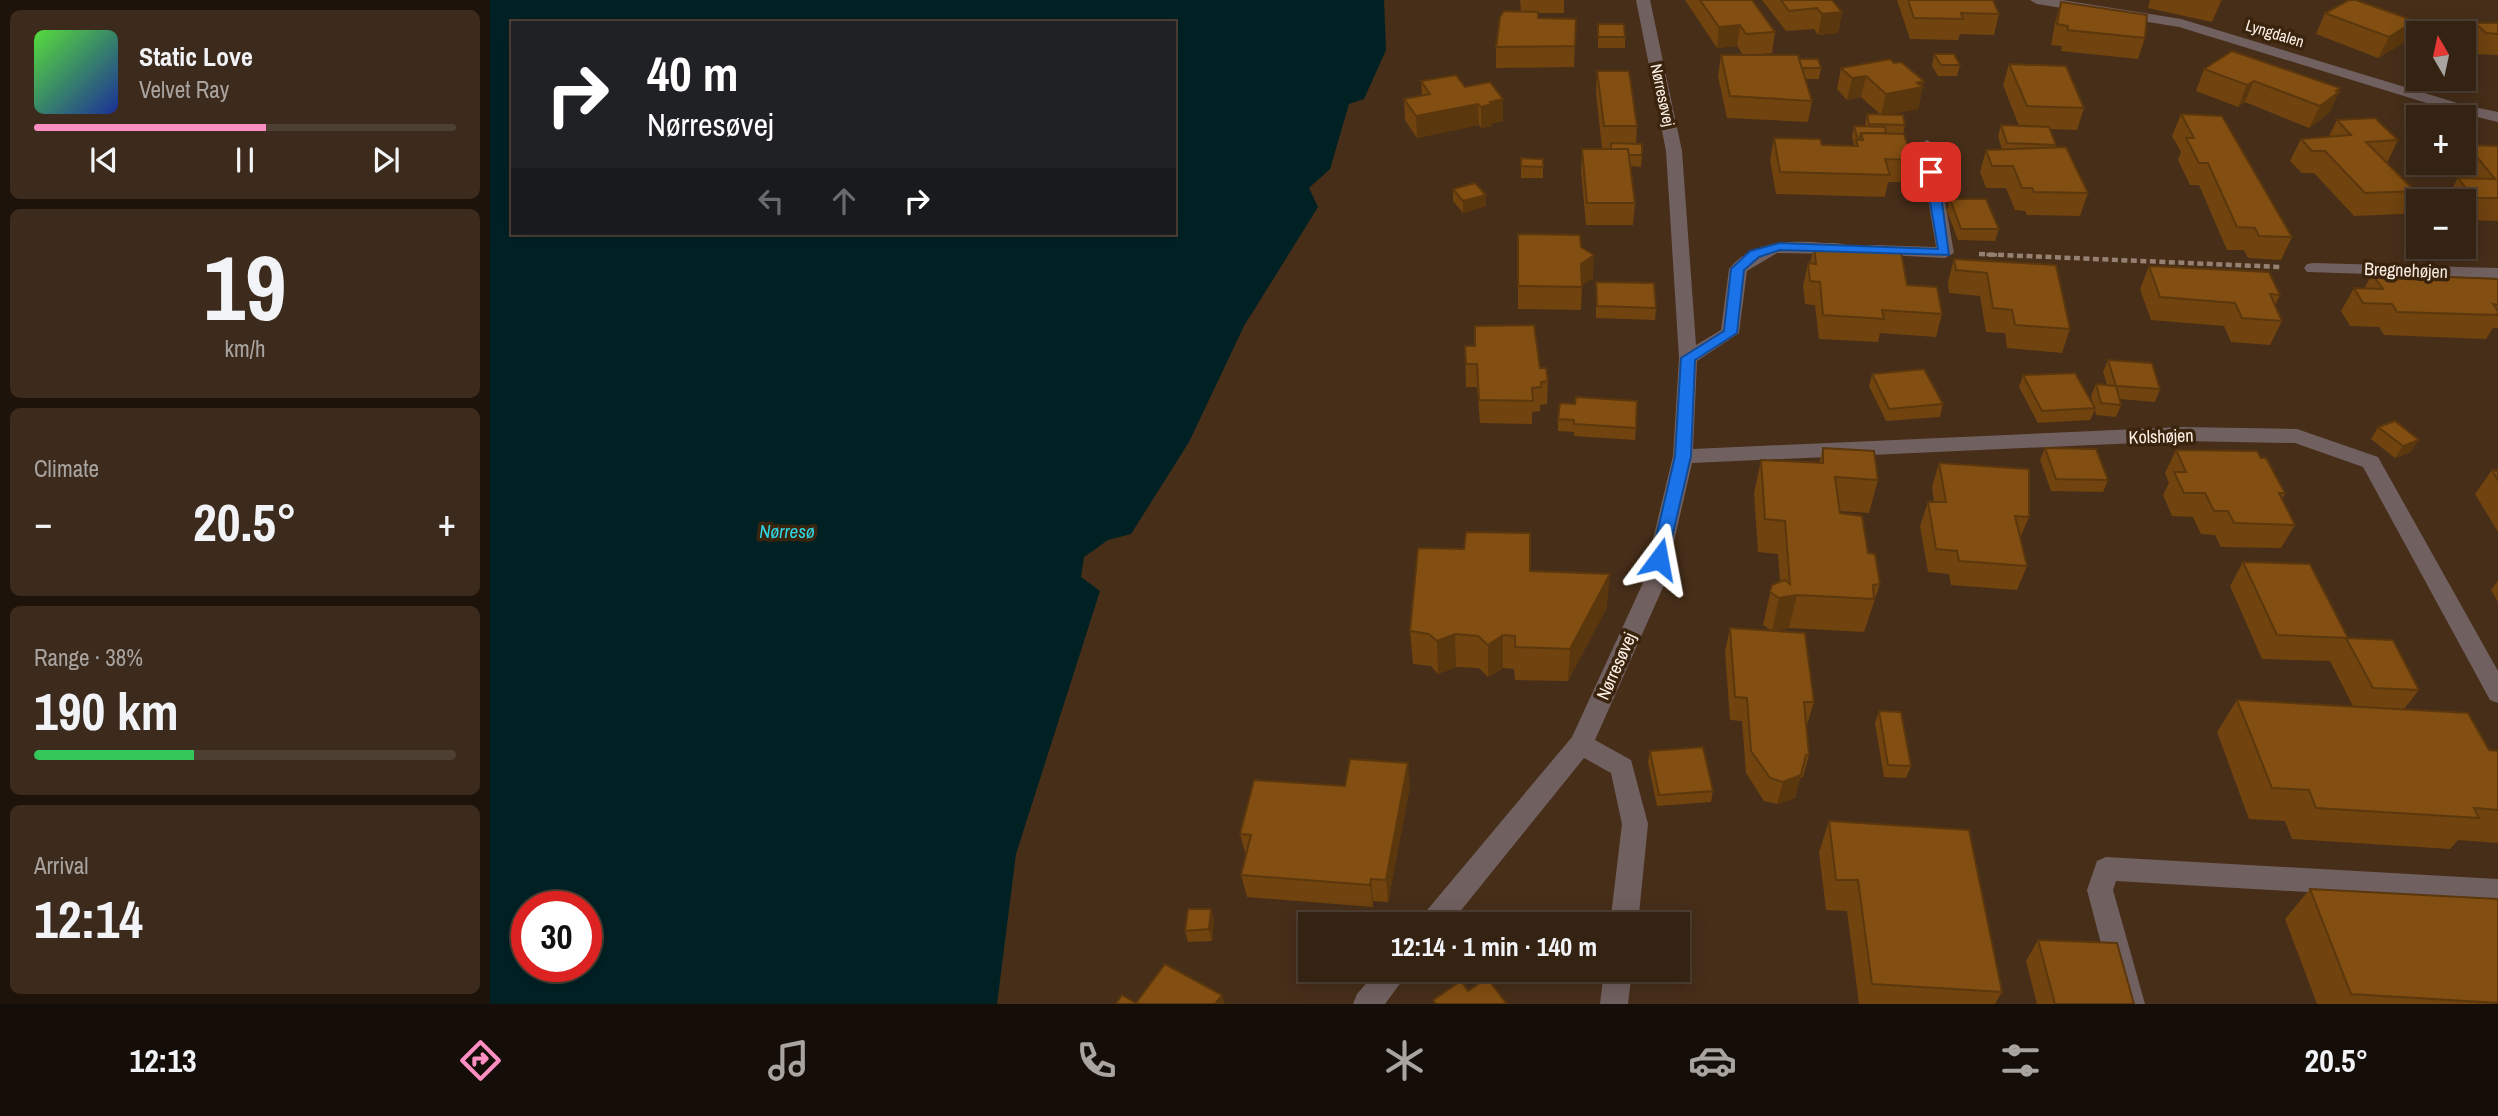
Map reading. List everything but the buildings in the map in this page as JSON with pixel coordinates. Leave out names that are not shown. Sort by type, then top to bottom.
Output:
[{"type":"street","name":"Nørresøvej","points":[[1443,912],[1581,744],[1653,584],[1683,456],[1688,358],[1674,151],[1643,0]]},
{"type":"street","name":"Lyngdalen","points":[[2037,0],[2181,23],[2461,109],[2498,117]]},
{"type":"street","points":[[1688,358],[1730,333],[1738,269],[1754,254],[1780,246],[1945,253],[1927,145]]},
{"type":"street","name":"Bregnehøjen","points":[[2313,268],[2498,273]]},
{"type":"street","name":"Kolshøjen","points":[[1683,456],[2181,434],[2297,436],[2371,462],[2498,693]]},
{"type":"street","points":[[1581,744],[1622,768],[1635,824],[1625,912]]},
{"type":"street","points":[[2132,1004],[2100,890],[2106,869],[2498,891]]},
{"type":"street","points":[[1367,1004],[1386,982]]},
{"type":"street","points":[[1614,1004],[1617,982]]},
{"type":"path","points":[[1945,253],[2313,268]]},
{"type":"water","name":"Nørresø","points":[[490,0],[1384,0],[1386,50],[1364,99],[1349,104],[1330,169],[1309,188],[1318,207],[1244,326],[1189,442],[1131,534],[1108,540],[1084,557],[1081,577],[1100,591],[1016,854],[997,1004],[490,1004]]},
{"type":"route","points":[[1659,559],[1683,456],[1688,358],[1730,333],[1738,269],[1754,254],[1780,246],[1945,253],[1931,172]]}]
